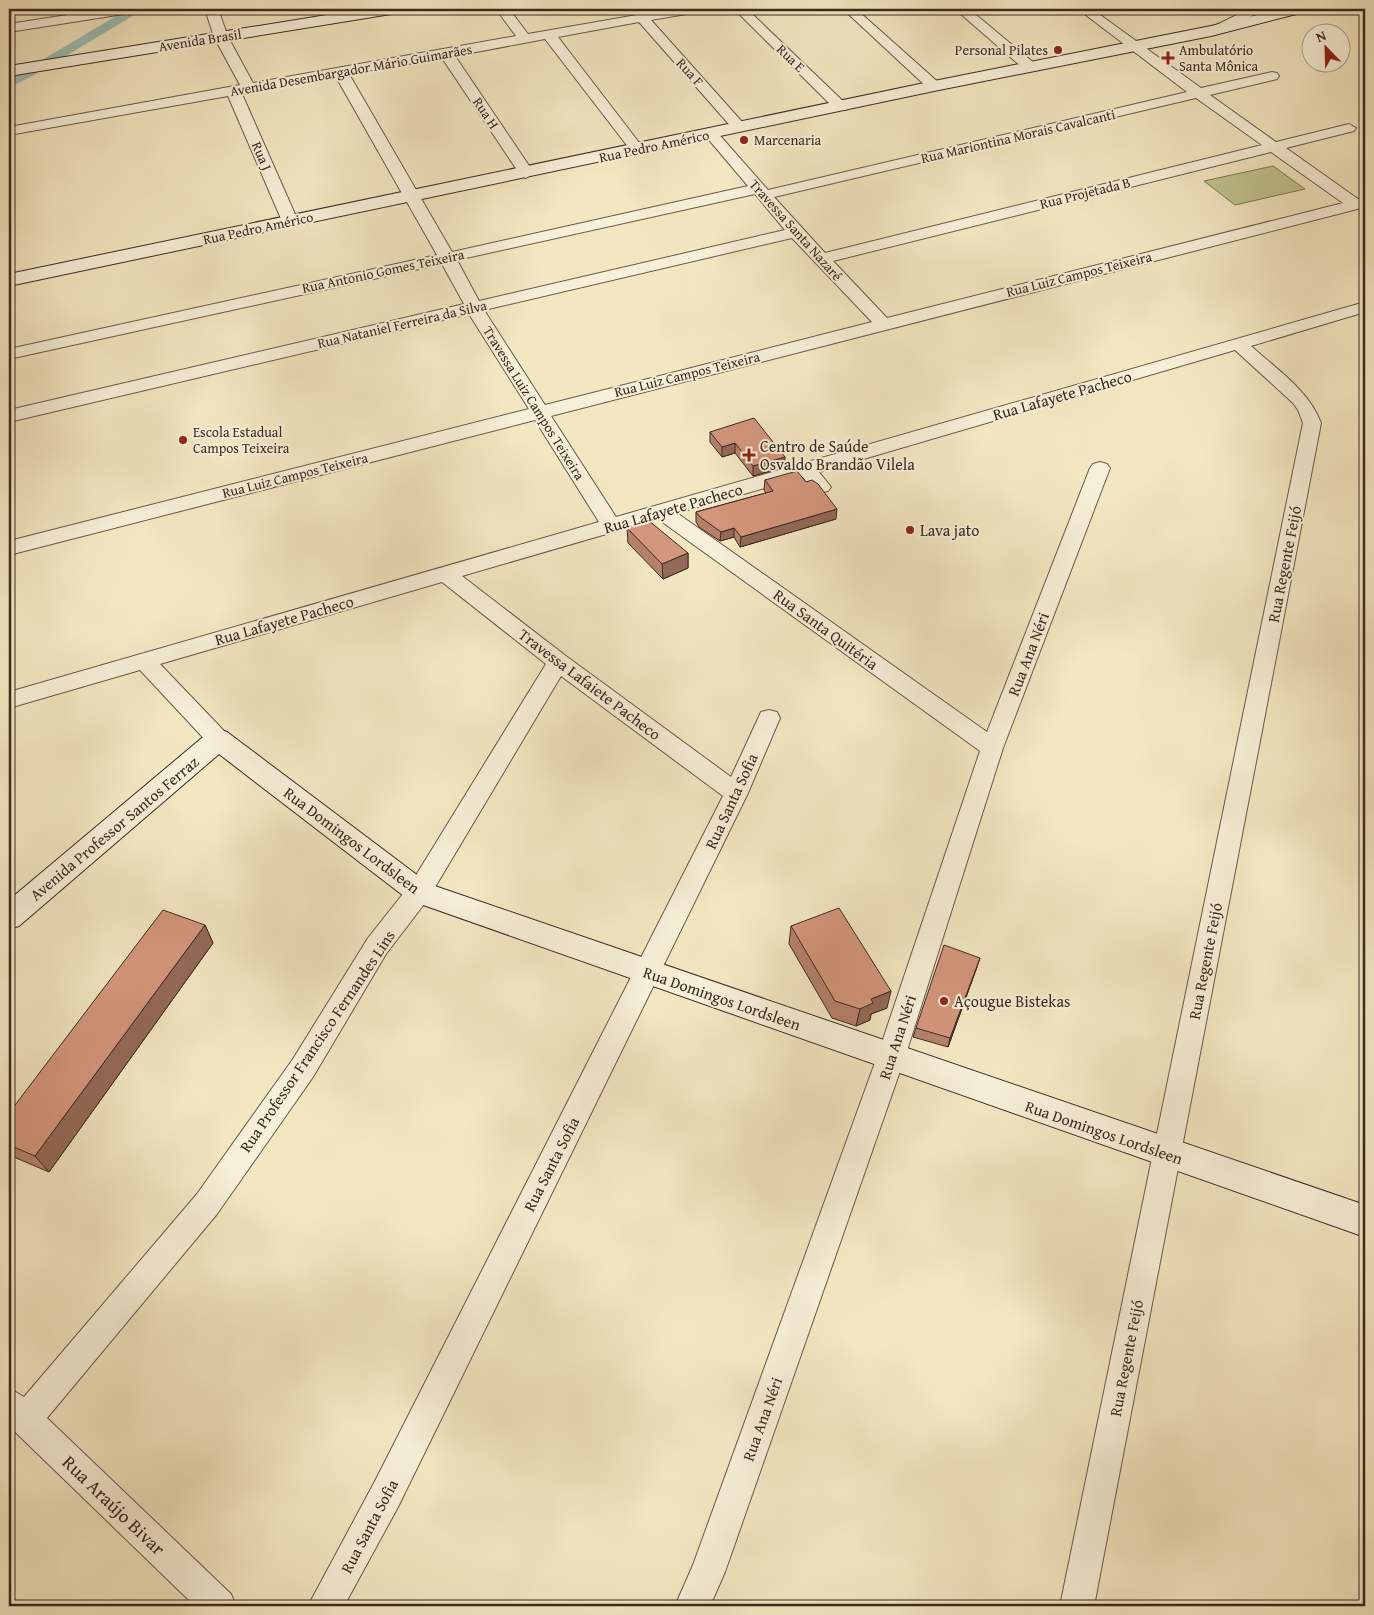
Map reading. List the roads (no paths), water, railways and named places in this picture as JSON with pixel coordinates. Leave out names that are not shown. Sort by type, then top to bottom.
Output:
[{"type":"street","points":[[9,28],[98,11],[128,9]]},
{"type":"street","name":"Rua J","points":[[211,9],[290,221]]},
{"type":"street","name":"Avenida Brasil","points":[[9,71],[391,9]]},
{"type":"street","points":[[502,9],[525,39]]},
{"type":"street","name":"Avenida Desembargador Mário Guimarães","points":[[9,131],[692,9]]},
{"type":"street","name":"Rua E","points":[[740,9],[842,107]]},
{"type":"street","points":[[849,9],[934,86]]},
{"type":"street","points":[[961,9],[1029,66]]},
{"type":"street","points":[[1084,9],[1271,146],[1360,203]]},
{"type":"street","points":[[1211,31],[1259,9]]},
{"type":"street","name":"Rua Pedro Américo","points":[[9,280],[711,134],[738,126],[842,107],[1029,66],[1135,47],[1211,31],[1299,9]]},
{"type":"street","name":"Rua F","points":[[642,18],[738,126]]},
{"type":"street","points":[[549,35],[637,149]]},
{"type":"street","name":"Rua H","points":[[446,53],[526,173]]},
{"type":"street","name":"Travessa Luiz Campos Teixeira","points":[[340,71],[413,196],[474,307],[611,526]]},
{"type":"street","name":"Rua Mariontina Morais Cavalcanti","points":[[761,192],[1272,76]]},
{"type":"street","name":"Rua Projetada B","points":[[821,259],[1349,128]]},
{"type":"street","name":"Travessa Santa Nazaré","points":[[711,134],[796,232],[883,324]]},
{"type":"street","name":"Rua Antonio Gomes Teixeira","points":[[9,354],[446,257],[761,192]]},
{"type":"street","name":"Rua Luiz Campos Teixeira","points":[[9,548],[1360,203]]},
{"type":"street","name":"Rua Nataniel Ferreira da Silva","points":[[9,416],[796,232]]},
{"type":"street","name":"Rua Lafayete Pacheco","points":[[9,700],[1365,307]]},
{"type":"street","name":"Rua Regente Feijó","points":[[1077,1606],[1312,423],[1308,410],[1299,399],[1239,344]]},
{"type":"street","name":"Rua Ana Néri","points":[[692,1606],[708,1572],[891,1057],[992,748],[1100,468]]},
{"type":"street","points":[[807,469],[821,487]]},
{"type":"street","name":"Rua Santa Quitéria","points":[[661,511],[992,748]]},
{"type":"street","name":"Travessa Lafaiete Pacheco","points":[[445,574],[558,662],[736,793]]},
{"type":"street","name":"Rua Domingos Lordsleen","points":[[144,661],[218,739],[419,892],[1167,1154],[1365,1221]]},
{"type":"street","name":"Rua Professor Francisco Fernandes Lins","points":[[17,1412],[207,1204],[303,1068],[377,946],[419,892],[558,662]]},
{"type":"street","name":"Rua Santa Sofia","points":[[325,1606],[386,1495],[648,972],[736,793],[769,718]]},
{"type":"street","name":"Avenida Professor Santos Ferraz","points":[[9,917],[218,739]]},
{"type":"street","name":"Rua Araújo Bivar","points":[[17,1412],[219,1606]]},
{"type":"waterway","points":[[44,63],[134,11]]},
{"type":"waterway","points":[[9,84],[31,71]]},
{"type":"place","name":"Personal Pilates","points":[[1058,50]]},
{"type":"place","name":"Ambulatório Santa Mônica","points":[[1168,58]]},
{"type":"place","name":"Marcenaria","points":[[744,140]]},
{"type":"place","name":"Escola Estadual Campos Teixeira","points":[[183,440]]},
{"type":"place","name":"Centro de Saúde Osvaldo Brandão Vilela","points":[[749,455]]},
{"type":"place","name":"Lava jato","points":[[910,530]]},
{"type":"place","name":"Açougue Bistekas","points":[[944,1001]]}]
